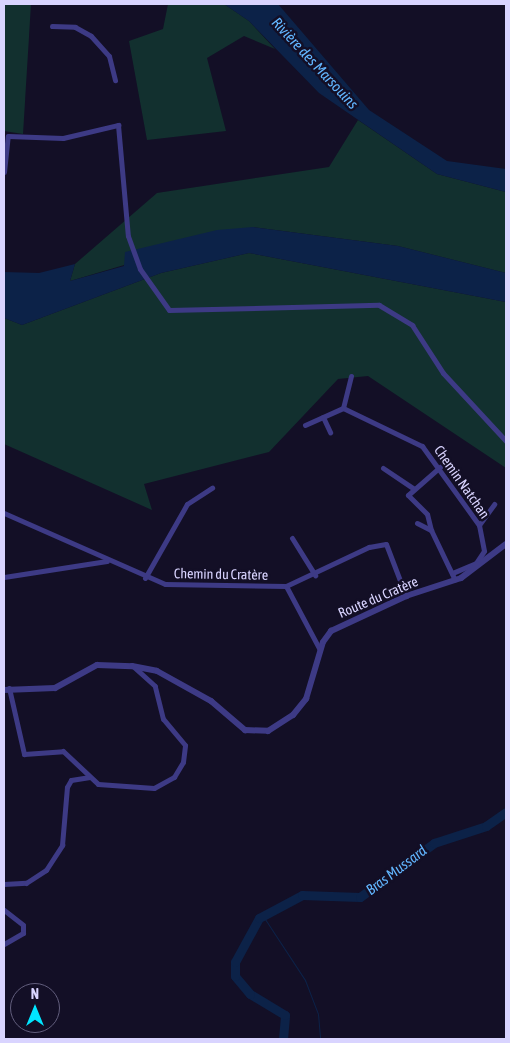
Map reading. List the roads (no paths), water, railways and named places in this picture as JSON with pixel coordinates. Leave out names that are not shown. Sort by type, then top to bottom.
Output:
[{"type":"street","points":[[52,26],[75,28],[91,36],[109,56],[114,80]]},
{"type":"street","points":[[4,172],[8,136],[63,138],[118,125],[132,246],[140,269],[169,310],[379,305],[412,325],[443,373],[506,441]]},
{"type":"street","points":[[305,425],[343,408],[351,376]]},
{"type":"street","name":"Chemin Natchan","points":[[343,408],[408,438],[440,467],[479,525],[484,551],[476,563],[453,577]]},
{"type":"street","points":[[323,417],[330,432]]},
{"type":"street","points":[[440,467],[408,495],[427,514],[431,530],[453,577]]},
{"type":"street","points":[[383,468],[414,489]]},
{"type":"street","points":[[145,578],[187,504],[212,488]]},
{"type":"street","points":[[479,525],[494,504]]},
{"type":"street","name":"Chemin du Cratère","points":[[4,513],[145,578],[165,584],[286,586],[315,575],[369,547],[386,544],[406,596]]},
{"type":"street","points":[[417,523],[431,530]]},
{"type":"street","points":[[292,538],[315,575]]},
{"type":"street","name":"Route du Cratère","points":[[7,689],[54,688],[96,665],[132,666],[167,676],[190,694],[211,701],[245,730],[262,732],[300,708],[312,683],[320,650],[331,631],[406,596],[453,577],[506,544]]},
{"type":"street","points":[[4,578],[107,560]]},
{"type":"street","points":[[286,586],[320,650]]},
{"type":"street","points":[[7,689],[24,754],[63,751],[90,777],[108,787],[148,789],[165,783],[183,762],[185,745],[162,720],[155,686],[132,666]]},
{"type":"street","points":[[4,884],[26,883],[46,870],[62,845],[66,787],[71,780],[90,777]]},
{"type":"street","points":[[4,910],[23,925],[23,933],[4,944]]},
{"type":"water","name":"Rivière des Marsouins","points":[[224,4],[278,4],[369,110],[447,161],[506,169],[506,192],[437,174],[319,93],[249,21]]},
{"type":"water","points":[[253,227],[398,246],[506,273],[506,302],[249,253],[161,273],[22,325],[4,318],[4,272],[39,273],[75,264],[70,281],[124,266],[125,252],[217,230]]},
{"type":"waterway","name":"Bras Mussard","points":[[283,1039],[285,1015],[250,994],[235,976],[235,962],[259,918],[302,895],[360,897],[434,843],[486,826],[506,812]]},
{"type":"waterway","points":[[263,916],[305,980],[318,1014],[320,1039]]}]
